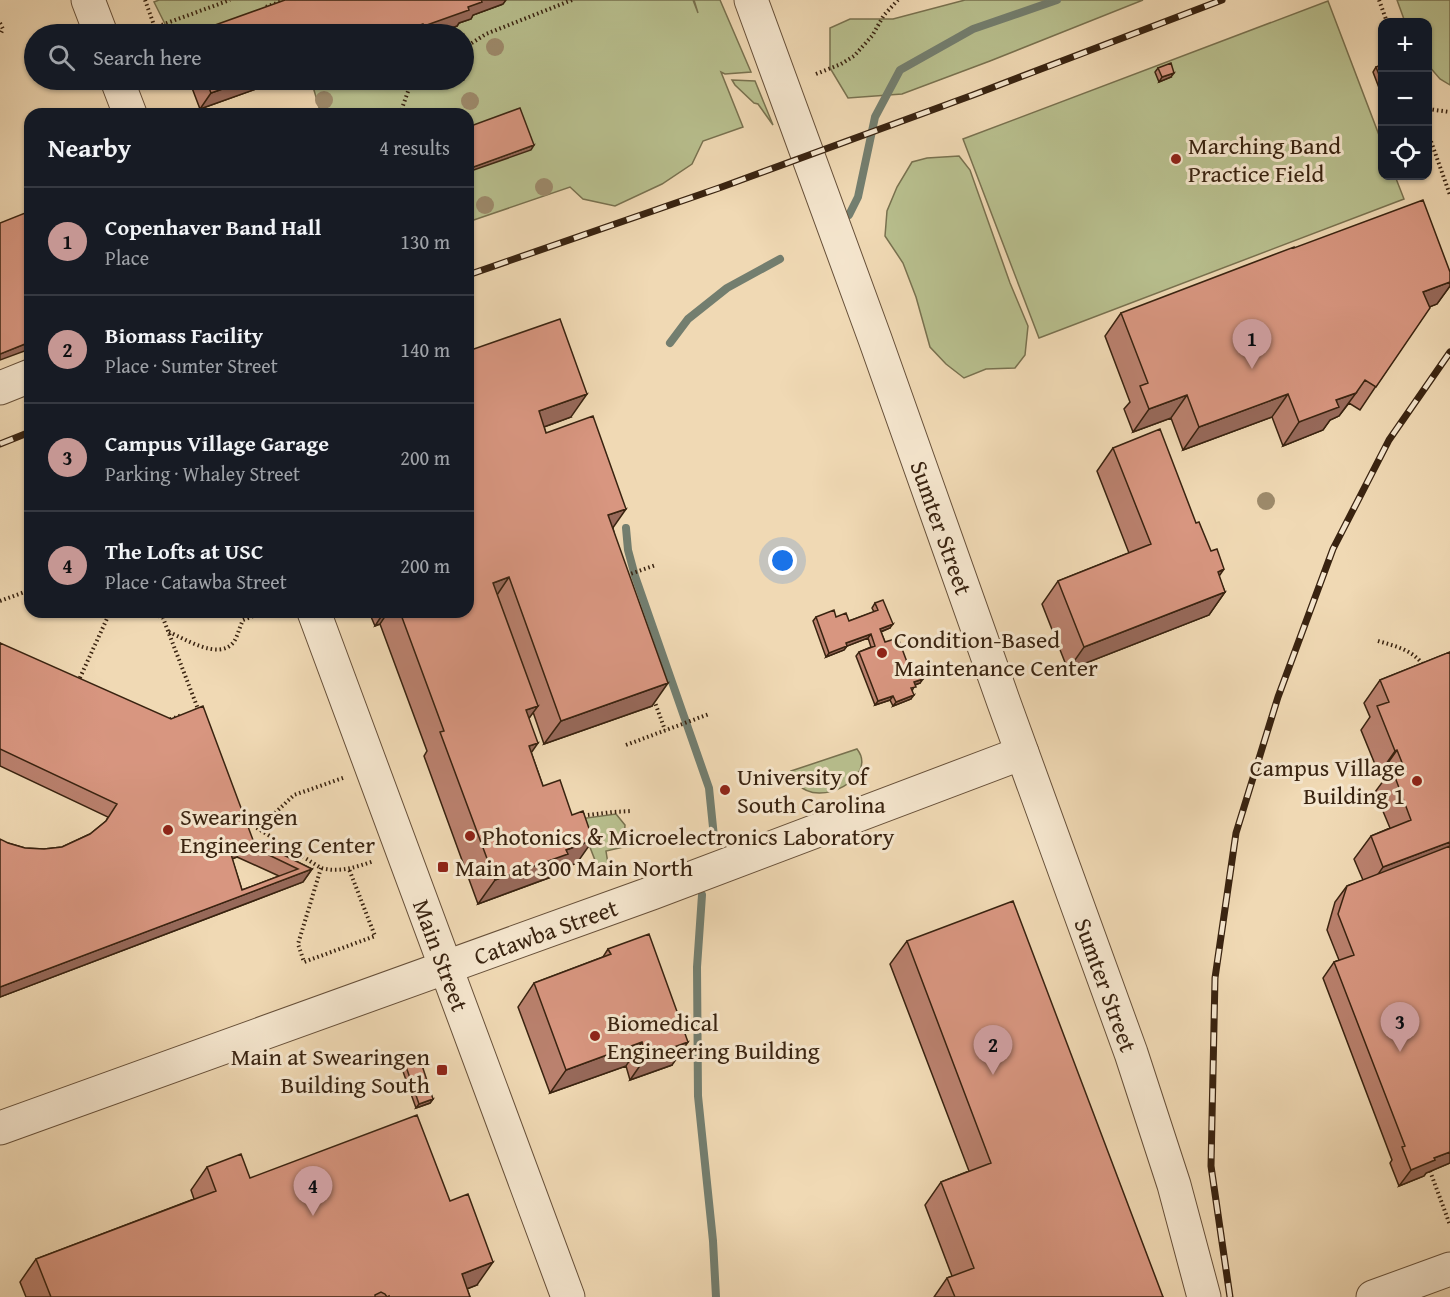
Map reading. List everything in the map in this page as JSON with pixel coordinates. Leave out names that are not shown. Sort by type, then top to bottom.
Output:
[{"type":"street","points":[[88,0],[97,24]]},
{"type":"street","name":"Sumter Street","points":[[751,0],[1131,1053],[1174,1185],[1204,1297]]},
{"type":"street","points":[[121,90],[128,108]]},
{"type":"street","points":[[0,388],[24,378]]},
{"type":"street","name":"Main Street","points":[[316,618],[568,1297]]},
{"type":"street","name":"Catawba Street","points":[[0,1128],[652,893],[1022,753]]},
{"type":"street","points":[[1373,1297],[1450,1269]]},
{"type":"path","points":[[145,0],[154,24]]},
{"type":"path","points":[[166,24],[230,0]]},
{"type":"path","points":[[264,8],[285,0]]},
{"type":"path","points":[[474,42],[486,34],[572,0]]},
{"type":"path","points":[[816,74],[854,56],[898,0]]},
{"type":"path","points":[[1379,0],[1386,18]]},
{"type":"path","points":[[0,23],[3,29],[0,35]]},
{"type":"path","points":[[402,108],[408,90]]},
{"type":"path","points":[[1432,110],[1450,112]]},
{"type":"path","points":[[1432,144],[1450,195]]},
{"type":"path","points":[[622,577],[656,565]]},
{"type":"path","points":[[0,601],[24,592]]},
{"type":"path","points":[[78,683],[107,618]]},
{"type":"path","points":[[160,723],[198,709],[163,618]]},
{"type":"path","points":[[168,632],[209,649],[220,650],[233,643],[243,620],[248,618]]},
{"type":"path","points":[[1378,641],[1412,653],[1426,670]]},
{"type":"path","points":[[653,698],[665,730]]},
{"type":"path","points":[[626,745],[709,714]]},
{"type":"path","points":[[242,825],[275,813],[294,795],[343,778]]},
{"type":"path","points":[[576,817],[631,812]]},
{"type":"path","points":[[249,823],[321,868],[349,869],[374,861]]},
{"type":"path","points":[[321,868],[298,944],[304,962],[375,936],[349,869]]},
{"type":"path","points":[[1430,1171],[1450,1225]]},
{"type":"green space","points":[[159,0],[319,0],[252,24],[165,24],[154,2]]},
{"type":"green space","points":[[501,0],[693,0],[698,13],[694,0],[720,0],[751,72],[725,74],[721,72],[743,127],[703,141],[692,164],[662,184],[615,206],[583,199],[570,187],[474,220],[474,108],[319,108],[314,90],[474,90],[474,24],[456,24],[502,4]]},
{"type":"green space","points":[[965,0],[1143,0],[902,94],[848,98],[830,68],[830,28],[850,19],[893,19]]},
{"type":"green space","points":[[1397,0],[1450,0],[1450,85],[1440,79],[1432,70],[1432,18],[1404,18]]},
{"type":"green space","name":"Marching Band Practice Field","points":[[1328,1],[1378,132],[1378,180],[1397,180],[1404,199],[1039,338],[963,139]]},
{"type":"green space","points":[[732,80],[755,81],[773,125],[758,104],[754,103]]},
{"type":"green space","points":[[959,156],[970,170],[1010,283],[1028,326],[1025,355],[1015,368],[986,369],[964,378],[930,347],[916,297],[903,263],[885,236],[887,211],[897,187],[912,162],[927,158]]},
{"type":"green space","points":[[857,749],[862,760],[860,770],[854,779],[832,791],[819,793],[807,791],[797,783],[791,771]]},
{"type":"green space","points":[[616,814],[625,825],[624,840],[628,846],[606,851],[609,870],[600,873],[579,819]]},
{"type":"building","points":[[285,0],[481,0],[482,2],[468,7],[469,10],[430,24],[218,24]]},
{"type":"building","points":[[1171,63],[1174,73],[1162,77],[1158,68]]},
{"type":"building","points":[[520,108],[534,145],[474,167],[474,125]]},
{"type":"building","points":[[1423,200],[1450,272],[1450,282],[1423,292],[1430,308],[1376,387],[1365,380],[1356,393],[1336,400],[1339,407],[1299,422],[1288,394],[1199,427],[1187,395],[1149,409],[1140,386],[1148,383],[1121,313]]},
{"type":"building","points":[[24,213],[24,344],[0,354],[0,223]]},
{"type":"building","points":[[560,319],[587,394],[539,411],[546,433],[593,416],[626,509],[608,515],[668,683],[561,721],[509,577],[493,583],[538,706],[526,710],[538,743],[529,746],[543,786],[560,780],[572,815],[583,811],[593,840],[566,850],[568,854],[495,880],[440,732],[444,731],[402,618],[474,618],[474,349]]},
{"type":"building","points":[[1160,429],[1196,523],[1199,522],[1211,551],[1217,549],[1224,569],[1218,572],[1225,592],[1084,647],[1058,581],[1151,544],[1113,448]]},
{"type":"building","name":"Condition-Based Maintenance Center","points":[[883,600],[893,624],[880,629],[885,642],[898,638],[910,670],[919,667],[923,679],[914,682],[916,687],[911,688],[914,695],[896,702],[893,696],[878,701],[859,652],[875,646],[871,634],[846,643],[847,646],[829,653],[816,617],[834,610],[836,617],[846,613],[849,621],[878,610],[875,603]]},
{"type":"building","name":"Swearingen Engineering Center","points":[[0,643],[171,719],[203,706],[253,840],[312,869],[0,987],[0,839],[25,848],[62,847],[90,834],[106,821],[117,804],[0,749]],"holes":[[[246,844],[298,869],[242,890],[230,851]]]},
{"type":"building","name":"Campus Village Building 1","points":[[1450,652],[1450,842],[1383,867],[1371,836],[1411,820],[1392,769],[1403,765],[1377,706],[1389,702],[1380,680]]},
{"type":"building","points":[[1450,846],[1450,1152],[1411,1170],[1402,1147],[1405,1146],[1334,962],[1354,955],[1338,914],[1347,886]]},
{"type":"building","points":[[1013,901],[1163,1297],[955,1297],[947,1278],[974,1268],[941,1182],[991,1163],[907,941]]},
{"type":"building","name":"Biomedical Engineering Building","points":[[649,934],[688,1042],[646,1057],[642,1042],[566,1070],[534,983],[611,954],[608,949]]},
{"type":"building","points":[[418,1053],[433,1099],[419,1104],[403,1058]]},
{"type":"building","points":[[417,1115],[450,1201],[468,1194],[493,1262],[462,1274],[470,1297],[387,1297],[381,1292],[375,1297],[51,1297],[36,1259],[216,1191],[207,1167],[241,1154],[250,1178]]},
{"type":"waterway","points":[[849,215],[858,197],[875,117],[900,70],[973,29],[1057,0]]},
{"type":"waterway","points":[[670,343],[688,319],[727,288],[780,259]]},
{"type":"waterway","points":[[626,528],[628,550],[635,576],[709,788],[714,837]]},
{"type":"waterway","points":[[702,895],[697,967],[698,1096],[713,1241],[716,1297]]},
{"type":"railway","points":[[474,273],[719,188],[973,95],[1222,0]]},
{"type":"railway","points":[[1230,1297],[1211,1166],[1215,978],[1236,833],[1278,697],[1333,549],[1389,440],[1450,352]]},
{"type":"railway","points":[[0,444],[24,434]]},
{"type":"place","name":"Marching Band Practice Field","points":[[1176,159]]},
{"type":"place","name":"Copenhaver Band Hall","points":[[1252,369]]},
{"type":"place","name":"Condition-Based Maintenance Center","points":[[882,653]]},
{"type":"place","name":"Campus Village Building 1","points":[[1417,781]]},
{"type":"place","name":"University of South Carolina","points":[[725,790]]},
{"type":"place","name":"Swearingen Engineering Center","points":[[168,830]]},
{"type":"place","name":"Photonics & Microelectronics Laboratory","points":[[470,836]]},
{"type":"place","name":"Main at 300 Main North","points":[[443,867]]},
{"type":"place","name":"Biomedical Engineering Building","points":[[595,1036]]},
{"type":"place","name":"Campus Village Garage","points":[[1400,1052]]},
{"type":"place","name":"Main at Swearingen Building South","points":[[442,1070]]},
{"type":"place","name":"Biomass Facility","points":[[993,1075]]},
{"type":"place","name":"The Lofts at USC","points":[[313,1216]]}]
